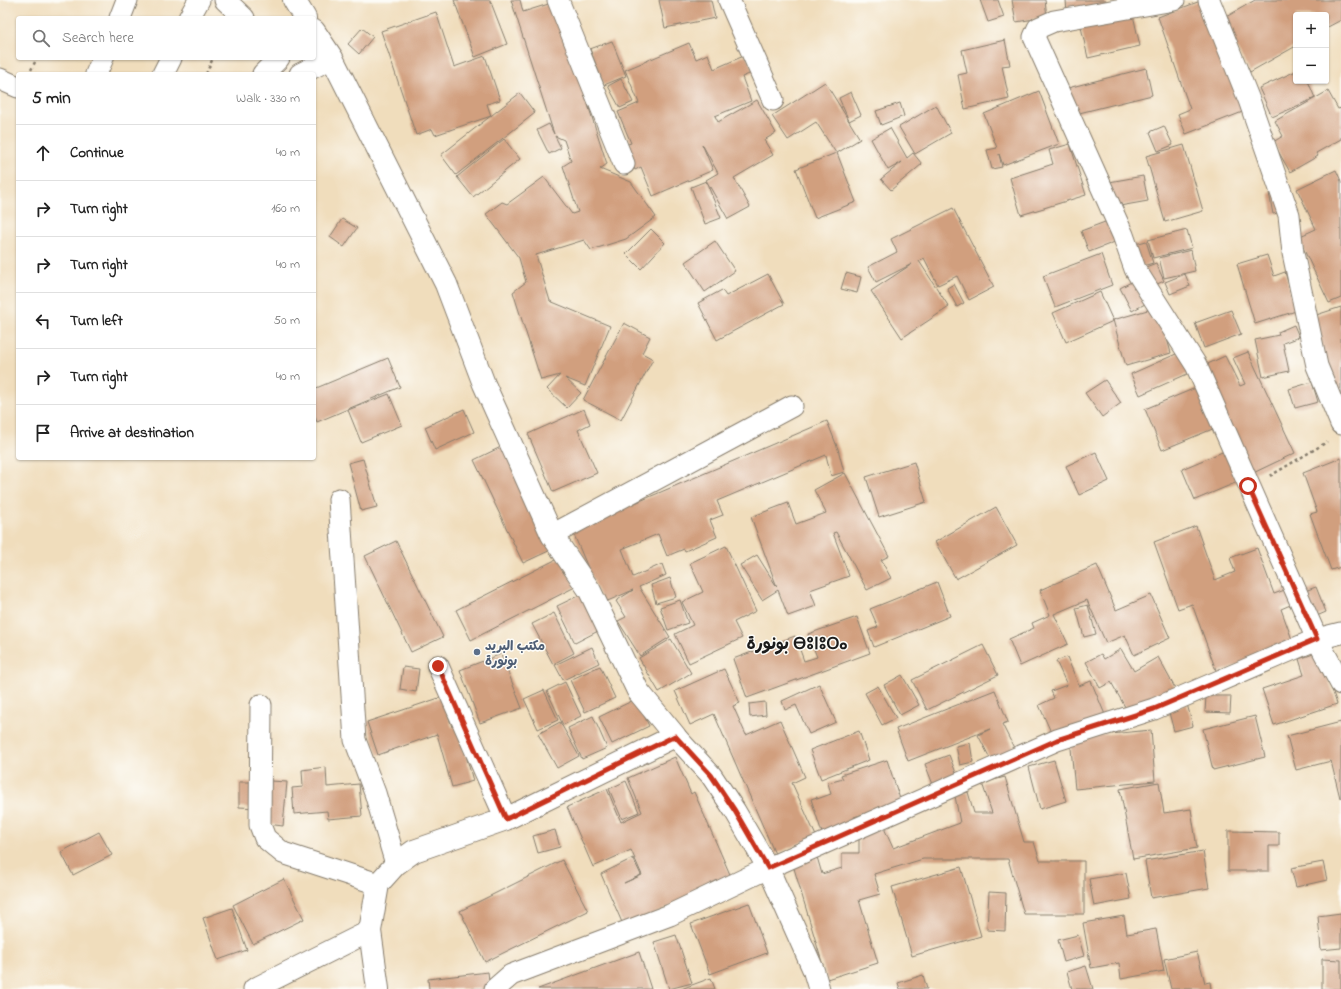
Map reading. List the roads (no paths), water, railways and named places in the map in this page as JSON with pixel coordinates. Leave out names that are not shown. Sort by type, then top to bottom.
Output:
[{"type":"street","points":[[121,16],[127,0]]},
{"type":"street","points":[[190,16],[199,0]]},
{"type":"street","points":[[226,0],[242,16]]},
{"type":"street","points":[[558,0],[624,164]]},
{"type":"street","points":[[729,0],[774,100]]},
{"type":"street","points":[[1174,0],[1054,21],[1038,28],[1034,37],[1123,236],[1135,269],[1196,365],[1248,486],[1317,639],[1341,684]]},
{"type":"street","points":[[1209,0],[1249,100],[1260,137],[1287,208],[1292,253],[1317,366],[1341,424]]},
{"type":"street","points":[[316,34],[332,58],[446,284],[484,384],[552,535],[590,591],[638,691],[675,736],[711,775],[735,811],[768,868],[813,969],[819,989]]},
{"type":"street","points":[[304,72],[332,58]]},
{"type":"street","points":[[97,72],[102,60]]},
{"type":"street","points":[[164,72],[170,60]]},
{"type":"street","points":[[265,72],[277,60]]},
{"type":"street","points":[[285,60],[294,72]]},
{"type":"street","points":[[0,79],[16,85]]},
{"type":"street","points":[[552,535],[792,406]]},
{"type":"street","points":[[339,499],[355,740],[375,793],[396,864]]},
{"type":"street","points":[[495,989],[511,976],[670,915],[768,868],[1057,740],[1154,709],[1317,639],[1341,633]]},
{"type":"street","points":[[438,666],[506,819]]},
{"type":"street","points":[[260,705],[260,825],[265,838],[283,853],[378,884]]},
{"type":"street","points":[[378,989],[370,931],[378,884],[396,864],[414,851],[506,819],[675,736]]},
{"type":"street","points":[[254,989],[370,931]]},
{"type":"place","name":"مكتب البريد بونورة","points":[[477,652]]},
{"type":"district","name":"بونورة ⴱⵓⵏⵓⵔⴰ","points":[[797,643]]}]
